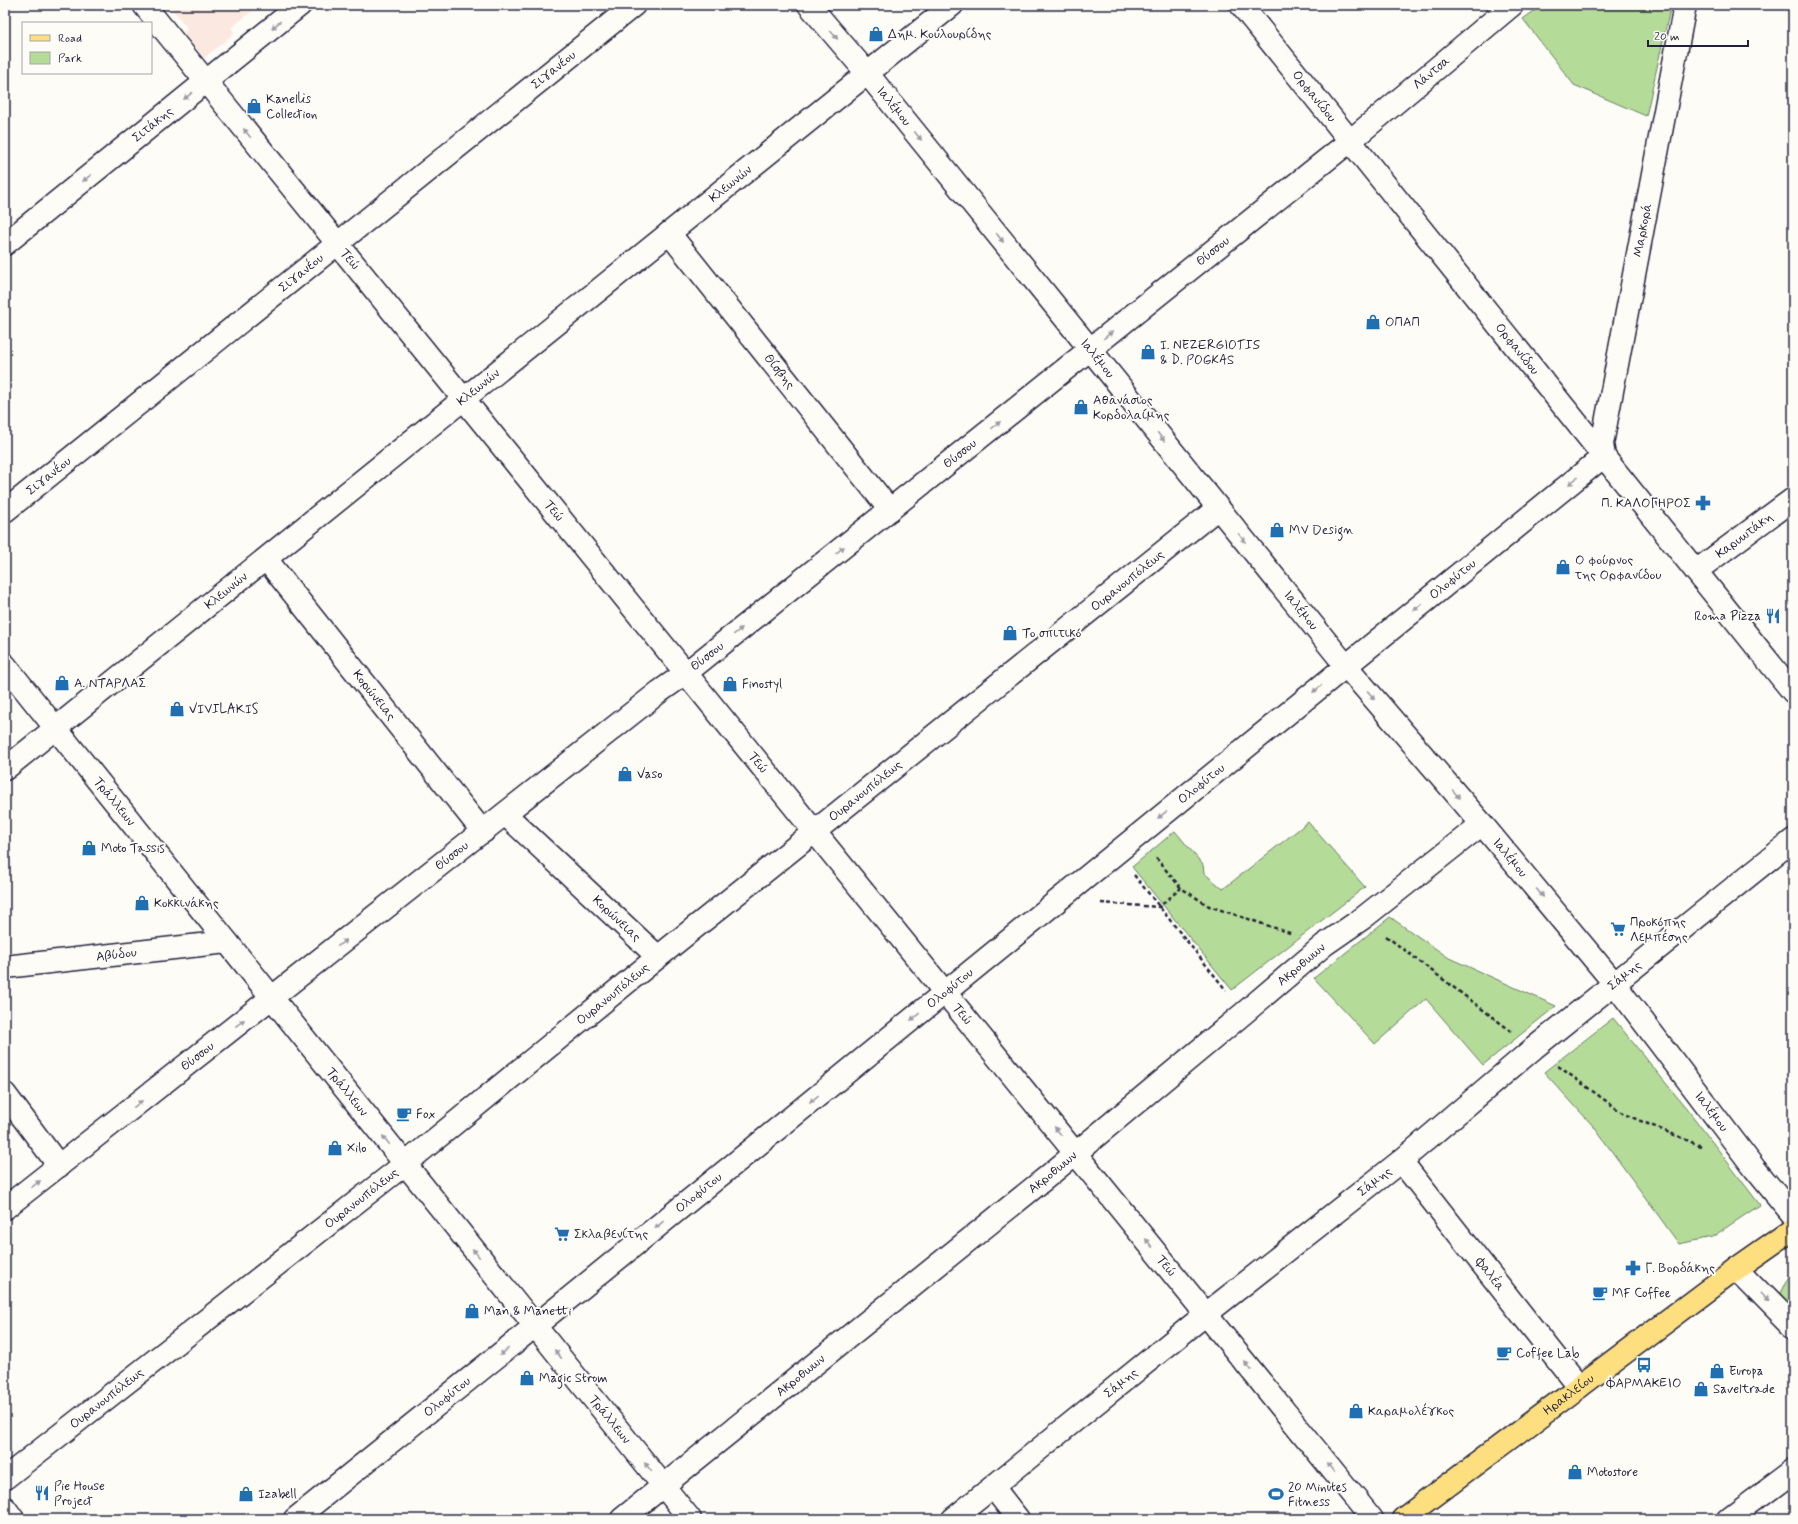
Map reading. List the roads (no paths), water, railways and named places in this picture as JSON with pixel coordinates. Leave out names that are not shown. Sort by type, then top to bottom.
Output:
[{"type":"main road","name":"Ηρακλείου","points":[[1403,1519],[1736,1269],[1793,1229]]},
{"type":"street","name":"Τεώ","points":[[144,5],[1372,1519]]},
{"type":"street","name":"Σιτάκης","points":[[5,244],[300,5]]},
{"type":"street","name":"Σιγανέου","points":[[5,511],[634,5]]},
{"type":"street","name":"Ιαλέμου","points":[[809,5],[867,73],[1346,666],[1482,824],[1614,984],[1755,1169],[1793,1216]]},
{"type":"street","name":"Κλεωνών","points":[[5,769],[952,5]]},
{"type":"street","name":"Ορφανίδου","points":[[1241,5],[1793,692]]},
{"type":"street","name":"Λάντσα","points":[[1350,141],[1512,5]]},
{"type":"street","name":"Μαρκορά","points":[[1604,456],[1602,444],[1685,5]]},
{"type":"street","name":"Θύσσου","points":[[5,1208],[659,692],[686,673],[1350,141]]},
{"type":"street","name":"Θίσβης","points":[[669,233],[890,510]]},
{"type":"street","name":"Ολοφύτου","points":[[295,1519],[535,1326],[1604,456]]},
{"type":"street","name":"Καρυωτάκη","points":[[1696,571],[1793,499]]},
{"type":"street","name":"Ουρανουπόλεως","points":[[5,1478],[405,1164],[658,957],[1218,508]]},
{"type":"street","name":"Κορώνειας","points":[[266,558],[482,832]]},
{"type":"street","name":"Τράλλεων","points":[[5,665],[690,1519]]},
{"type":"street","name":"Κορώνειας","points":[[505,814],[658,957]]},
{"type":"street","name":"Ακροθωων","points":[[622,1519],[1076,1153],[1324,945],[1363,918],[1482,824]]},
{"type":"street","name":"Σάμης","points":[[953,1519],[1206,1314],[1401,1161],[1534,1048],[1793,840]]},
{"type":"street","name":"Αβύδου","points":[[5,967],[227,942]]},
{"type":"street","points":[[5,1094],[59,1166]]},
{"type":"street","name":"Φαλέα","points":[[1401,1161],[1579,1387]]},
{"type":"street","points":[[1736,1269],[1793,1326]]},
{"type":"street","points":[[1729,1519],[1793,1471]]},
{"type":"street","points":[[993,1487],[1018,1519]]},
{"type":"street","points":[[5,1508],[13,1519]]},
{"type":"place","name":"Δημ. Κουλουρίδης","points":[[876,34]]},
{"type":"place","name":"Kanellis Collection","points":[[254,106]]},
{"type":"place","name":"ΟΠΑΠ","points":[[1373,322]]},
{"type":"place","name":"I. NEZERGIOTIS & D. POGKAS","points":[[1148,352]]},
{"type":"place","name":"Αθανάσιος Κορδολαίμης","points":[[1081,407]]},
{"type":"place","name":"Π. ΚΑΛΟΓΗΡΟΣ","points":[[1703,503]]},
{"type":"place","name":"MV Design","points":[[1277,530]]},
{"type":"place","name":"Ο φούρνος της Ορφανίδου","points":[[1563,567]]},
{"type":"place","name":"Roma Pizza","points":[[1773,616]]},
{"type":"place","name":"Το σπιτικό","points":[[1010,633]]},
{"type":"place","name":"Α. ΝΤΑΡΛΑΣ","points":[[62,683]]},
{"type":"place","name":"Finostyl","points":[[730,684]]},
{"type":"place","name":"VIVILAKIS","points":[[177,709]]},
{"type":"place","name":"Vaso","points":[[625,774]]},
{"type":"place","name":"Moto Tassis","points":[[89,848]]},
{"type":"place","name":"Κοκκινάκης","points":[[142,903]]},
{"type":"place","name":"Προκόπης Λεμπέσης","points":[[1618,929]]},
{"type":"place","name":"Fox","points":[[404,1114]]},
{"type":"place","name":"Xilo","points":[[335,1148]]},
{"type":"place","name":"Σκλαβενίτης","points":[[562,1234]]},
{"type":"place","name":"Γ. Βορδάκης","points":[[1633,1268]]},
{"type":"place","name":"MF Coffee","points":[[1600,1293]]},
{"type":"place","name":"Man & Manetti","points":[[472,1311]]},
{"type":"place","name":"Coffee Lab","points":[[1504,1353]]},
{"type":"place","name":"ΦΑΡΜΑΚΕΙΟ","points":[[1644,1365]]},
{"type":"place","name":"Europa","points":[[1717,1371]]},
{"type":"place","name":"Magic Strom","points":[[527,1378]]},
{"type":"place","name":"Saveltrade","points":[[1701,1389]]},
{"type":"place","name":"Καραμολέγκος","points":[[1356,1411]]},
{"type":"place","name":"Motostore","points":[[1575,1472]]},
{"type":"place","name":"Pie House Project","points":[[42,1493]]},
{"type":"place","name":"Izabell","points":[[246,1494]]},
{"type":"place","name":"20 Μinutes Fitness","points":[[1276,1494]]}]
